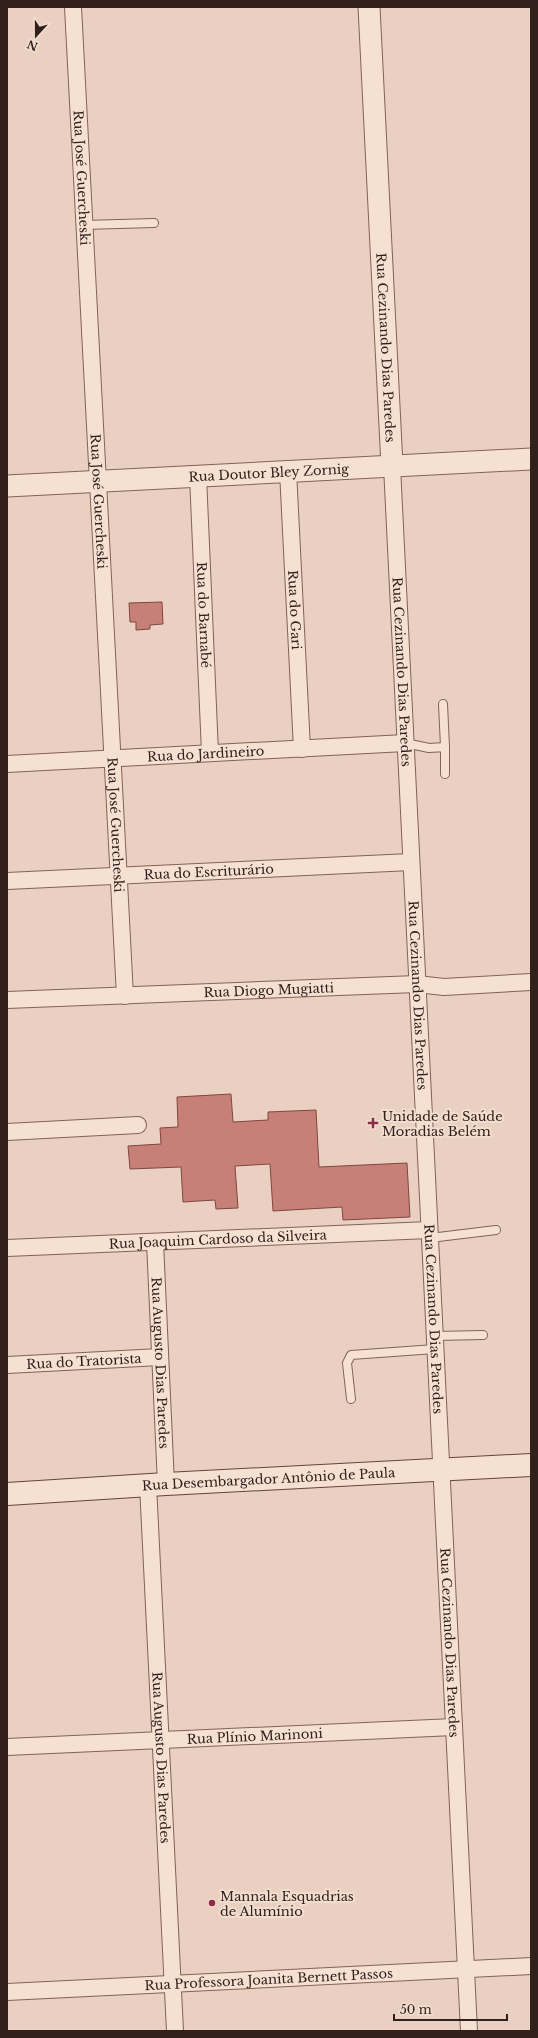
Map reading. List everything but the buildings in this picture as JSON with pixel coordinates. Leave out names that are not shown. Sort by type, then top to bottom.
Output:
[{"type":"main road","name":"Rua Desembargador Antônio de Paula","points":[[7,1494],[157,1484],[531,1466]]},
{"type":"street","name":"Rua José Guercheski","points":[[73,7],[125,996]]},
{"type":"street","name":"Rua Cezinando Dias Paredes","points":[[369,7],[469,2031]]},
{"type":"street","name":"Rua Doutor Bley Zornig","points":[[7,486],[531,459]]},
{"type":"street","name":"Rua do Gari","points":[[288,471],[302,749]]},
{"type":"street","name":"Rua do Barnabé","points":[[198,476],[210,753]]},
{"type":"street","name":"Rua do Jardineiro","points":[[7,764],[406,743]]},
{"type":"street","name":"Rua do Escriturário","points":[[7,881],[411,862]]},
{"type":"street","name":"Rua Diogo Mugiatti","points":[[7,1000],[417,984],[444,987],[531,982]]},
{"type":"street","points":[[7,1132],[138,1125]]},
{"type":"street","name":"Rua Joaquim Cardoso da Silveira","points":[[7,1248],[430,1234]]},
{"type":"street","name":"Rua Augusto Dias Paredes","points":[[155,1242],[160,1357],[157,1484],[160,1740],[175,2031]]},
{"type":"street","name":"Rua do Tratorista","points":[[7,1365],[160,1357]]},
{"type":"street","name":"Rua Plínio Marinoni","points":[[7,1747],[454,1727]]},
{"type":"street","name":"Rua Professora Joanita Bernett Passos","points":[[7,1992],[531,1966]]},
{"type":"lane","points":[[84,225],[154,223]]},
{"type":"lane","points":[[443,704],[445,774]]},
{"type":"lane","points":[[406,743],[429,748],[444,747]]},
{"type":"lane","points":[[430,1234],[496,1230]]},
{"type":"lane","points":[[351,1399],[347,1363],[351,1354],[412,1349],[435,1343],[483,1335]]},
{"type":"place","name":"Unidade de Saúde Moradias Belém","points":[[373,1123]]},
{"type":"place","name":"Mannala Esquadrias de Alumínio","points":[[212,1903]]}]
